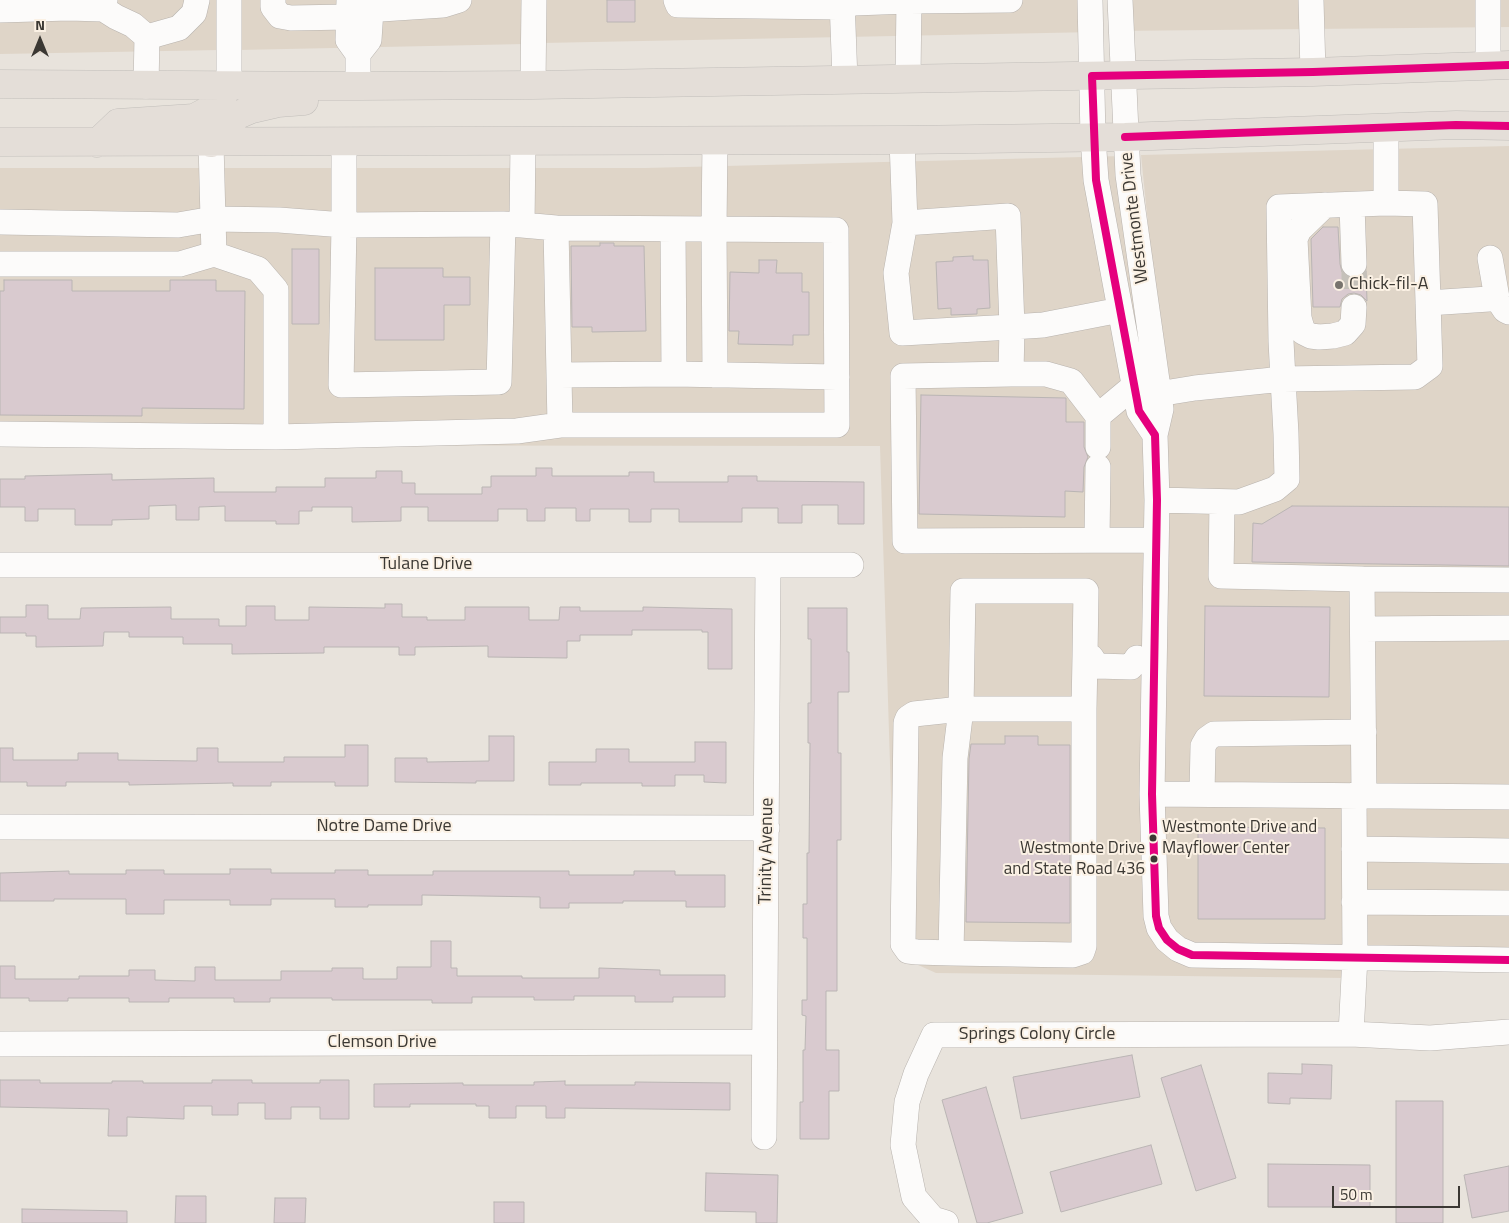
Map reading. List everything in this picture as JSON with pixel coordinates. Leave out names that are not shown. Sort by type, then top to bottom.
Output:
[{"type":"main road","points":[[0,84],[146,86],[533,85],[1123,76],[1312,72],[1498,65]]},
{"type":"main road","points":[[97,143],[118,123],[194,118],[215,107],[229,86]]},
{"type":"main road","points":[[211,143],[226,125],[238,115],[252,109],[278,103],[360,96],[425,86]]},
{"type":"main road","points":[[0,142],[902,140],[1125,137],[1456,125],[1509,126]]},
{"type":"street","points":[[147,37],[179,28],[194,13],[197,0]]},
{"type":"street","points":[[229,0],[229,86]]},
{"type":"street","points":[[273,0],[273,7],[280,16],[291,18],[355,9],[443,5],[459,0]]},
{"type":"street","points":[[533,85],[534,0]]},
{"type":"street","points":[[676,0],[678,5],[842,4],[909,0],[1010,0]]},
{"type":"street","points":[[908,78],[909,0]]},
{"type":"street","name":"Westmonte Drive","points":[[1090,0],[1093,137],[1096,180],[1139,411],[1155,435]]},
{"type":"street","name":"Westmonte Drive","points":[[1120,0],[1128,175],[1161,409],[1155,435],[1156,540],[1146,658],[1156,916],[1160,928],[1167,940],[1178,949],[1192,955],[1509,960]]},
{"type":"street","points":[[1311,0],[1312,72]]},
{"type":"street","points":[[1488,0],[1498,65]]},
{"type":"street","points":[[0,10],[69,8],[98,3],[133,25],[147,37]]},
{"type":"street","points":[[842,4],[845,80]]},
{"type":"street","points":[[355,9],[369,40],[358,54],[358,86]]},
{"type":"street","points":[[146,86],[147,37]]},
{"type":"street","points":[[1386,128],[1386,203]]},
{"type":"street","points":[[902,140],[905,223],[896,273],[902,332],[1043,325],[1120,310]]},
{"type":"street","points":[[715,141],[715,375]]},
{"type":"street","points":[[344,142],[341,385],[499,382],[512,224],[522,142]]},
{"type":"street","points":[[211,143],[214,254]]},
{"type":"street","points":[[1157,500],[1239,502],[1275,489],[1287,479],[1283,380],[1279,207],[1386,203],[1425,204],[1430,366],[1415,378],[1283,380],[1195,388],[1158,394]]},
{"type":"street","points":[[1352,204],[1354,264]]},
{"type":"street","points":[[1325,205],[1299,230],[1295,239],[1299,318],[1303,332],[1310,336],[1319,337],[1345,333],[1353,324],[1354,306]]},
{"type":"street","points":[[905,223],[1008,216],[1012,327],[1011,374]]},
{"type":"street","points":[[0,222],[178,225],[213,219],[279,220],[344,225],[512,224],[556,228],[836,230],[837,377],[837,425],[560,425],[516,431],[276,436],[0,434]]},
{"type":"street","points":[[556,228],[560,425]]},
{"type":"street","points":[[673,228],[674,374]]},
{"type":"street","points":[[0,264],[180,264],[214,254],[258,269],[276,290],[276,436]]},
{"type":"street","points":[[1428,303],[1502,299],[1490,258]]},
{"type":"street","points":[[559,375],[674,374],[837,377]]},
{"type":"street","points":[[1097,540],[1098,416],[1072,381],[1046,374],[903,376],[905,541],[1156,540]]},
{"type":"street","points":[[1098,416],[1134,386]]},
{"type":"street","points":[[1222,502],[1221,576],[1509,580]]},
{"type":"street","name":"Tulane Drive","points":[[0,565],[851,565]]},
{"type":"street","name":"Trinity Avenue","points":[[764,1137],[768,565]]},
{"type":"street","points":[[1351,1034],[1355,957],[1354,849],[1364,732],[1362,579]]},
{"type":"street","points":[[951,953],[954,758],[960,709],[963,591],[1086,591],[1088,656],[1084,709],[1084,946],[1082,952],[1074,955],[951,953],[908,951],[903,944],[906,723],[908,718],[914,714],[960,709],[1084,709]]},
{"type":"street","points":[[1363,629],[1509,628]]},
{"type":"street","points":[[1088,656],[1097,666],[1130,667],[1146,658]]},
{"type":"street","points":[[1202,794],[1203,746],[1207,739],[1214,734],[1364,732]]},
{"type":"street","points":[[1152,794],[1509,797]]},
{"type":"street","name":"Notre Dame Drive","points":[[0,827],[767,828]]},
{"type":"street","points":[[1354,849],[1509,851]]},
{"type":"street","points":[[1354,902],[1509,903]]},
{"type":"street","name":"Springs Colony Circle","points":[[946,1223],[933,1219],[914,1197],[904,1145],[907,1102],[916,1074],[934,1035],[1351,1034],[1430,1038],[1509,1032]]},
{"type":"street","name":"Clemson Drive","points":[[0,1044],[764,1042]]},
{"type":"shaded area","points":[[0,0],[220,0],[220,50],[0,54]]},
{"type":"shaded area","points":[[238,0],[525,0],[525,44],[238,50]]},
{"type":"shaded area","points":[[543,0],[1094,0],[1096,32],[542,43]]},
{"type":"shaded area","points":[[1111,0],[1509,0],[1509,27],[1113,31]]},
{"type":"shaded area","points":[[1509,146],[1509,950],[1194,945],[1173,933],[1165,914],[1156,302],[1141,155]]},
{"type":"shaded area","points":[[1123,156],[1143,351],[1156,940],[1346,967],[1345,978],[936,973],[896,955],[880,446],[0,445],[0,168],[645,168]]},
{"type":"building","points":[[607,0],[635,0],[635,22],[607,22]]},
{"type":"building","name":"Chick-fil-A","points":[[1323,227],[1338,227],[1342,272],[1348,277],[1355,278],[1362,276],[1366,271],[1367,301],[1361,295],[1354,293],[1348,294],[1342,299],[1340,307],[1313,307],[1311,239]]},
{"type":"building","points":[[600,243],[614,243],[614,246],[644,246],[646,331],[592,332],[592,327],[572,327],[571,246],[600,246]]},
{"type":"building","points":[[292,249],[319,249],[319,324],[292,324]]},
{"type":"building","points":[[973,256],[973,260],[988,260],[990,308],[977,309],[977,314],[951,315],[951,308],[938,309],[936,262],[953,261],[953,257]]},
{"type":"building","points":[[759,260],[777,260],[776,273],[802,273],[802,292],[809,292],[809,335],[793,335],[793,345],[738,344],[739,331],[729,331],[730,272],[759,273]]},
{"type":"building","points":[[375,268],[443,268],[443,277],[470,277],[470,305],[444,305],[444,340],[375,340]]},
{"type":"building","points":[[4,280],[72,280],[72,291],[170,291],[170,280],[216,280],[216,291],[245,291],[244,409],[142,408],[142,416],[0,415],[0,291],[4,291]]},
{"type":"building","points":[[921,395],[1066,398],[1066,422],[1084,422],[1084,447],[1088,457],[1084,467],[1083,492],[1065,491],[1065,517],[919,514]]},
{"type":"building","points":[[536,468],[552,468],[552,476],[629,476],[629,472],[654,472],[654,482],[728,482],[728,476],[757,476],[757,481],[864,482],[864,524],[838,524],[838,505],[802,505],[802,523],[778,523],[778,508],[742,508],[742,522],[679,522],[679,509],[651,509],[651,522],[629,522],[629,509],[590,509],[590,521],[576,521],[576,508],[545,508],[545,521],[527,521],[527,509],[498,509],[498,521],[428,521],[428,507],[401,507],[401,521],[352,522],[352,507],[312,507],[312,511],[299,511],[299,524],[276,524],[276,521],[225,521],[225,506],[199,507],[199,520],[176,520],[176,505],[149,506],[149,519],[112,520],[112,525],[75,525],[75,509],[38,509],[38,521],[25,521],[25,507],[0,507],[0,479],[25,479],[25,476],[112,474],[112,480],[214,478],[214,492],[276,492],[276,487],[325,487],[325,478],[376,478],[376,471],[402,471],[402,483],[415,483],[415,494],[482,494],[482,487],[491,487],[491,476],[536,476]]},
{"type":"building","points":[[1292,506],[1509,507],[1509,566],[1252,562],[1253,523],[1262,524]]},
{"type":"building","points":[[385,604],[402,604],[402,617],[427,617],[427,620],[465,620],[465,607],[529,607],[529,620],[559,620],[560,607],[580,607],[580,611],[643,611],[643,607],[732,609],[732,669],[708,669],[708,632],[702,632],[702,630],[632,630],[632,635],[580,635],[580,641],[567,641],[567,658],[488,657],[488,646],[415,647],[415,655],[399,655],[399,647],[324,647],[324,653],[232,654],[232,644],[183,644],[183,637],[129,637],[129,632],[104,632],[103,646],[36,647],[36,636],[26,636],[26,633],[0,633],[0,617],[26,617],[26,605],[48,605],[48,619],[80,619],[81,608],[171,607],[171,619],[219,619],[219,626],[246,626],[246,606],[275,606],[275,620],[309,620],[309,607],[385,608]]},
{"type":"building","points":[[1205,606],[1330,607],[1329,697],[1204,696]]},
{"type":"building","points":[[808,608],[847,608],[847,652],[849,652],[849,692],[838,692],[838,753],[841,753],[841,840],[837,840],[837,991],[826,991],[826,1050],[839,1050],[839,1091],[829,1091],[829,1139],[800,1139],[800,1102],[803,1102],[803,1050],[805,1050],[806,1016],[802,1015],[802,1000],[807,1000],[807,938],[803,938],[803,904],[807,904],[807,853],[809,853],[810,743],[808,743],[808,703],[811,703],[811,639],[808,639]]},
{"type":"building","points":[[489,736],[514,736],[514,781],[476,781],[476,783],[395,782],[395,758],[427,758],[427,762],[489,761]]},
{"type":"building","points":[[1005,736],[1038,736],[1038,745],[1070,745],[1070,923],[966,922],[969,759],[971,744],[1005,744]]},
{"type":"building","points":[[695,742],[726,742],[726,783],[704,782],[704,775],[675,775],[675,786],[642,786],[642,783],[549,785],[549,762],[596,762],[596,749],[629,749],[629,762],[695,762]]},
{"type":"building","points":[[345,745],[368,745],[368,786],[335,786],[335,782],[271,782],[271,786],[233,786],[233,783],[129,785],[129,782],[66,782],[66,786],[27,786],[27,782],[0,782],[0,748],[13,748],[13,760],[78,760],[78,753],[118,753],[118,760],[197,761],[197,748],[218,748],[218,762],[284,762],[284,757],[345,757]]},
{"type":"building","points":[[1198,827],[1325,828],[1325,919],[1198,919]]},
{"type":"building","points":[[230,869],[271,869],[271,873],[335,873],[335,870],[368,870],[368,875],[433,875],[433,871],[569,871],[569,875],[634,875],[634,871],[675,871],[675,875],[725,875],[725,907],[686,907],[686,901],[623,901],[623,903],[569,903],[569,908],[540,908],[540,897],[422,895],[422,905],[368,905],[368,907],[335,907],[335,899],[271,899],[271,905],[230,905],[230,900],[164,900],[164,914],[126,914],[126,899],[0,901],[0,873],[69,871],[69,874],[126,874],[126,870],[164,870],[164,874],[230,874]]},
{"type":"building","points":[[431,941],[451,941],[451,968],[457,968],[457,976],[599,978],[599,968],[660,970],[660,975],[725,975],[725,997],[673,997],[673,1002],[635,1002],[635,996],[574,996],[574,1000],[534,1000],[534,997],[472,997],[472,1003],[432,1003],[432,1000],[332,1000],[332,998],[270,998],[270,1002],[234,1002],[234,998],[169,998],[169,1002],[129,1002],[129,998],[68,998],[68,1001],[29,1001],[29,998],[0,998],[0,966],[15,966],[15,979],[79,979],[79,976],[129,976],[129,970],[155,970],[155,980],[195,981],[195,967],[215,967],[215,980],[281,980],[281,971],[332,971],[332,968],[363,968],[363,979],[397,979],[397,967],[431,967]]},
{"type":"building","points":[[1132,1055],[1140,1097],[1021,1119],[1013,1077]]},
{"type":"building","points":[[1302,1064],[1332,1065],[1331,1099],[1290,1098],[1290,1104],[1268,1103],[1268,1073],[1302,1074]]},
{"type":"building","points":[[1201,1065],[1236,1178],[1196,1191],[1161,1078]]},
{"type":"building","points":[[0,1080],[40,1080],[40,1083],[143,1081],[143,1083],[212,1083],[212,1080],[252,1080],[252,1083],[320,1083],[320,1080],[349,1080],[349,1119],[320,1119],[320,1107],[291,1107],[291,1119],[265,1119],[265,1103],[238,1103],[238,1115],[212,1115],[212,1106],[184,1106],[184,1119],[127,1117],[127,1136],[108,1136],[109,1109],[0,1107]]},
{"type":"building","points":[[565,1081],[565,1085],[635,1085],[635,1082],[730,1083],[730,1110],[565,1108],[565,1118],[546,1118],[546,1106],[516,1106],[516,1118],[489,1118],[489,1106],[476,1106],[476,1104],[410,1104],[410,1107],[374,1107],[374,1084],[463,1083],[463,1085],[534,1085],[534,1082]]},
{"type":"building","points":[[986,1087],[1023,1213],[987,1223],[977,1223],[942,1100]]},
{"type":"building","points":[[1396,1101],[1443,1101],[1443,1223],[1396,1223]]},
{"type":"building","points":[[1151,1145],[1162,1184],[1061,1212],[1050,1172]]},
{"type":"building","points":[[1268,1164],[1370,1165],[1370,1207],[1268,1207]]},
{"type":"building","points":[[1509,1166],[1509,1211],[1472,1218],[1464,1175]]},
{"type":"building","points":[[706,1173],[778,1175],[777,1223],[756,1223],[756,1212],[705,1211]]},
{"type":"building","points":[[176,1196],[206,1196],[206,1223],[175,1223]]},
{"type":"building","points":[[275,1198],[306,1198],[305,1223],[274,1223]]},
{"type":"building","points":[[494,1202],[524,1202],[524,1223],[494,1223]]},
{"type":"building","points":[[22,1209],[127,1211],[127,1223],[22,1223]]},
{"type":"tunnel","points":[[1354,264],[1354,307]]},
{"type":"transit line","points":[[1092,76],[1313,72],[1509,65]]},
{"type":"transit line","points":[[1092,76],[1096,180],[1139,411],[1155,435],[1157,500],[1152,794],[1156,916],[1159,928],[1167,940],[1178,949],[1192,955],[1509,960]]},
{"type":"transit line","points":[[1125,137],[1456,125],[1509,126]]},
{"type":"place","name":"Chick-fil-A","points":[[1339,285]]},
{"type":"place","name":"Westmonte Drive and Mayflower Center","points":[[1153,838]]},
{"type":"place","name":"Westmonte Drive and State Road 436","points":[[1154,859]]}]
